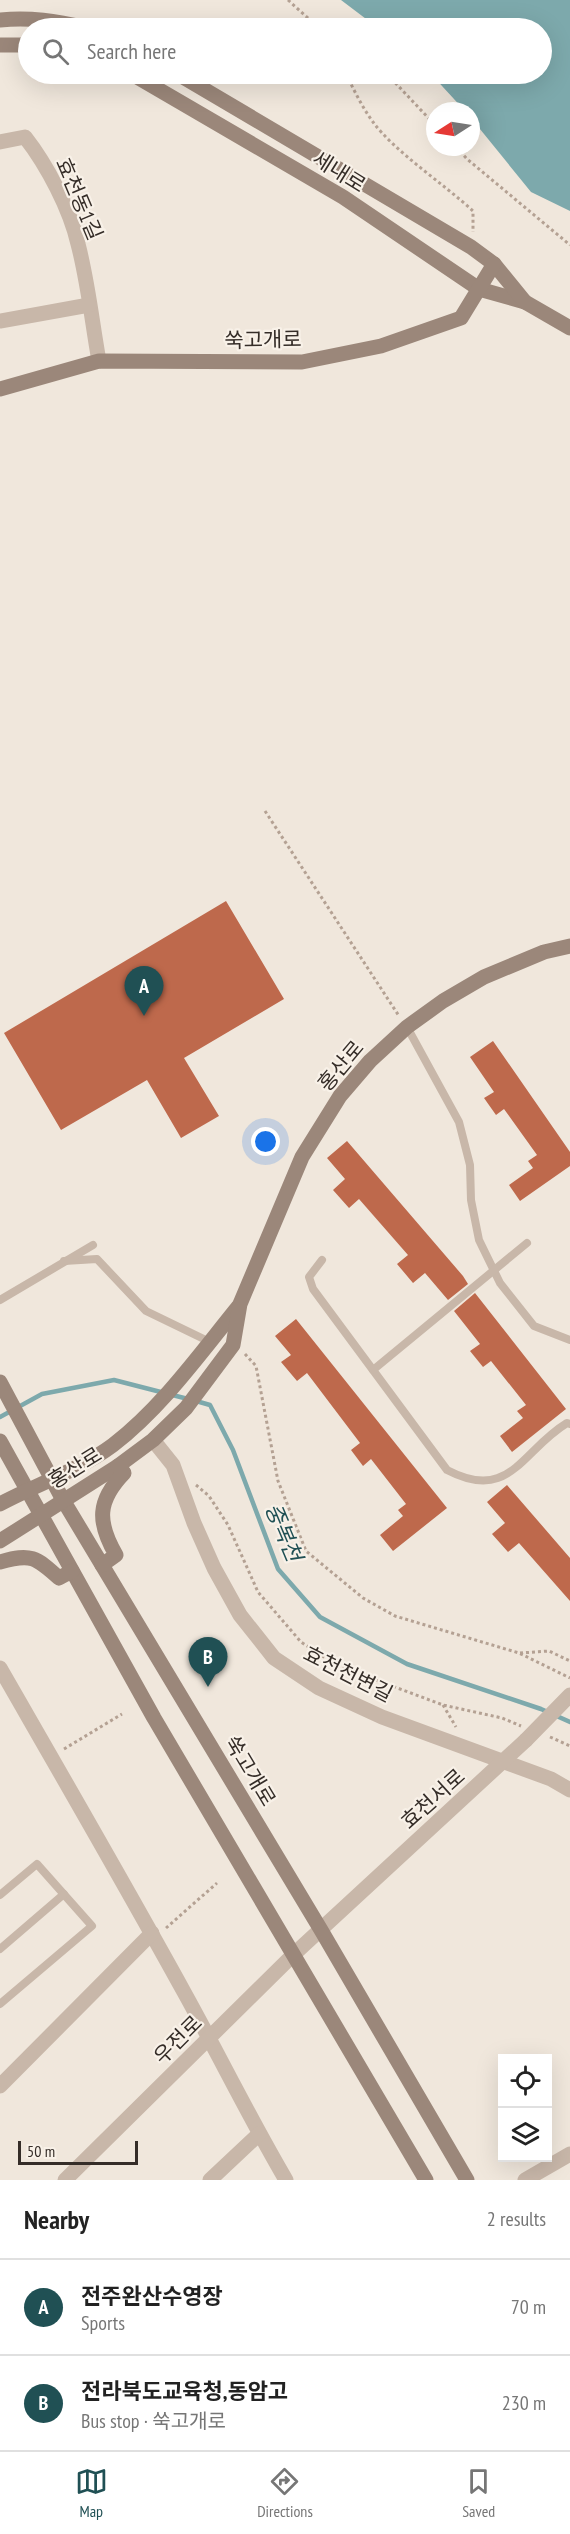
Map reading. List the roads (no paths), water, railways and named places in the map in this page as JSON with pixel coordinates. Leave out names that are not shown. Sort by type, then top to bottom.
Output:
[{"type":"street","points":[[0,20],[18,18]]},
{"type":"street","points":[[0,45],[18,45]]},
{"type":"street","name":"세내로","points":[[149,84],[343,197],[479,289],[525,302],[570,328]]},
{"type":"street","name":"세내로","points":[[195,84],[471,247],[494,264],[525,302]]},
{"type":"street","name":"효천동1길","points":[[0,141],[25,137],[37,153],[60,197],[78,242],[99,361]]},
{"type":"street","name":"쑥고개로","points":[[0,389],[99,361],[302,362],[381,346],[461,318],[494,264]]},
{"type":"street","points":[[0,321],[89,305]]},
{"type":"street","name":"홍산로","points":[[0,1541],[118,1466],[153,1440],[186,1408],[213,1373],[233,1345],[240,1304],[302,1157],[340,1096],[370,1061],[407,1027],[443,1001],[484,977],[544,952],[570,946]]},
{"type":"street","name":"홍산로","points":[[0,1504],[28,1489],[52,1481],[112,1446],[146,1418],[240,1304]]},
{"type":"street","name":"쑥고개로","points":[[0,1382],[63,1500],[321,1930],[467,2180]]},
{"type":"street","name":"효천천변길","points":[[153,1440],[173,1465],[194,1523],[214,1568],[240,1615],[274,1658],[319,1688],[382,1717],[505,1761],[551,1779],[570,1790]]},
{"type":"street","points":[[2,1444],[72,1571],[293,1955],[426,2180]]},
{"type":"street","points":[[102,1565],[116,1555],[105,1535],[101,1519],[108,1491],[124,1473],[118,1466]]},
{"type":"street","points":[[0,1562],[20,1556],[40,1560],[59,1578],[72,1571]]},
{"type":"street","points":[[0,1668],[157,1932],[259,2134],[286,2180]]},
{"type":"street","name":"효천서로","points":[[321,1930],[505,1761],[528,1735],[570,1695]]},
{"type":"street","name":"우전로","points":[[65,2180],[321,1930]]},
{"type":"street","points":[[0,2086],[157,1932]]},
{"type":"street","points":[[210,2180],[259,2134]]},
{"type":"street","points":[[525,2180],[570,2154]]},
{"type":"lane","points":[[407,1027],[459,1122],[470,1165],[471,1200],[479,1240],[500,1283],[534,1326],[570,1340]]},
{"type":"lane","points":[[373,1370],[527,1243]]},
{"type":"lane","points":[[0,1300],[93,1245]]},
{"type":"lane","points":[[64,1261],[98,1259],[146,1311],[210,1342]]},
{"type":"lane","points":[[322,1260],[309,1277],[313,1289],[447,1470],[462,1478],[480,1483],[498,1478],[520,1466],[550,1433],[567,1423],[570,1424]]},
{"type":"lane","points":[[0,1895],[37,1864],[92,1926],[0,2004]]},
{"type":"lane","points":[[0,1949],[64,1894]]},
{"type":"water","points":[[341,0],[570,0],[570,211],[531,192],[480,129],[480,102],[457,102],[440,84],[552,84],[552,18],[365,18]]},
{"type":"waterway","name":"중복천","points":[[0,1417],[42,1394],[114,1380],[188,1399]]},
{"type":"waterway","name":"중복천","points":[[196,1401],[210,1405],[233,1450],[278,1569],[320,1617],[407,1664],[541,1709],[570,1722]]},
{"type":"place","name":"전주완산수영장","points":[[144,1016]]},
{"type":"place","name":"전라북도교육청,동암고","points":[[208,1687]]}]
